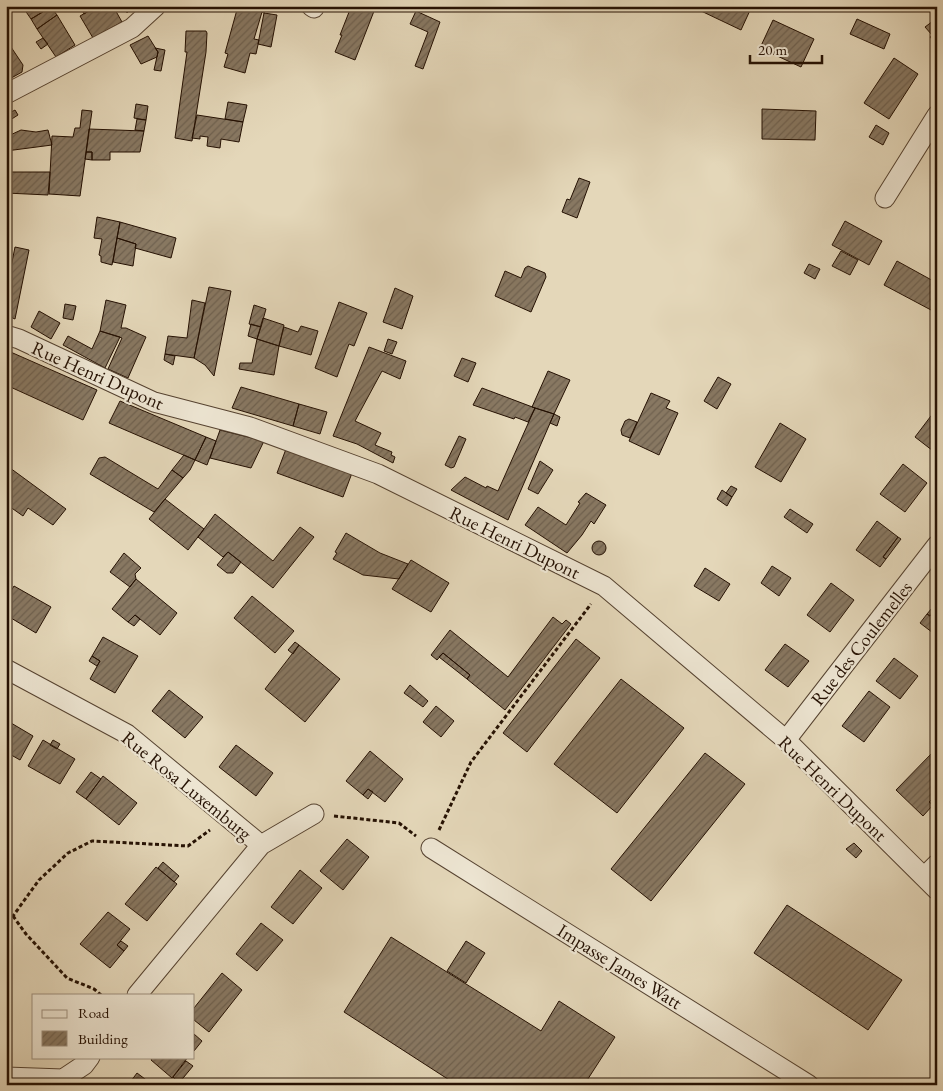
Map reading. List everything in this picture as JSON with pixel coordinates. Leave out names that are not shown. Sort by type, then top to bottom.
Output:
[{"type":"street","points":[[6,94],[132,28],[156,6]]},
{"type":"street","points":[[885,198],[937,115]]},
{"type":"street","name":"Rue Henri Dupont","points":[[6,335],[154,402],[250,428],[378,474],[604,586],[786,740],[933,877]]},
{"type":"street","name":"Rue des Coulemelles","points":[[786,740],[937,545]]},
{"type":"street","name":"Rue Rosa Luxemburg","points":[[6,669],[127,734],[261,845]]},
{"type":"street","points":[[138,994],[261,845],[314,814]]},
{"type":"street","name":"Impasse James Watt","points":[[431,848],[809,1085]]},
{"type":"street","points":[[6,1077],[63,1079],[84,1065],[89,1058]]},
{"type":"path","points":[[314,814],[399,823],[431,848],[472,762],[604,586]]},
{"type":"path","points":[[6,920],[13,916],[39,880],[68,852],[92,841],[188,846],[228,818]]},
{"type":"path","points":[[13,916],[26,934],[66,978],[94,989],[100,994]]},
{"type":"building","points":[[22,6],[50,6],[51,7],[31,19]]},
{"type":"building","points":[[80,6],[97,6],[84,14]]},
{"type":"building","points":[[97,6],[113,6],[122,22],[93,38],[80,16]]},
{"type":"building","points":[[123,6],[134,6],[127,13]]},
{"type":"building","points":[[238,6],[249,6],[262,12],[254,39],[259,40],[256,54],[250,53],[245,73],[224,67],[228,54],[225,53]]},
{"type":"building","points":[[249,6],[270,6],[264,13]]},
{"type":"building","points":[[353,6],[376,6],[355,60],[335,52],[342,35],[340,35]]},
{"type":"building","points":[[701,6],[752,6],[741,30],[699,10]]},
{"type":"building","points":[[51,7],[57,15],[37,29],[31,19]]},
{"type":"building","points":[[416,11],[440,22],[423,69],[415,66],[428,32],[410,24]]},
{"type":"building","points":[[264,13],[277,15],[271,47],[258,44]]},
{"type":"building","points":[[57,15],[75,45],[56,57],[37,29]]},
{"type":"building","points":[[937,18],[937,32],[932,35],[925,27]]},
{"type":"building","points":[[857,19],[890,34],[884,49],[850,34]]},
{"type":"building","points":[[773,20],[814,39],[801,67],[760,48]]},
{"type":"building","points":[[186,31],[206,31],[207,33],[206,52],[192,141],[175,138],[187,52],[185,52]]},
{"type":"building","points":[[937,32],[937,45],[930,37]]},
{"type":"building","points":[[148,36],[158,52],[157,57],[141,64],[130,45]]},
{"type":"building","points":[[43,38],[48,44],[41,49],[36,42]]},
{"type":"building","points":[[11,47],[23,65],[22,72],[6,81],[6,51]]},
{"type":"building","points":[[155,48],[165,50],[161,71],[154,70],[158,52]]},
{"type":"building","points":[[894,58],[918,74],[889,119],[864,103]]},
{"type":"building","points":[[228,102],[247,105],[243,122],[225,119]]},
{"type":"building","points":[[136,104],[148,106],[146,120],[134,118]]},
{"type":"building","points":[[762,109],[816,111],[815,140],[762,139]]},
{"type":"building","points":[[15,110],[18,115],[7,122],[6,115]]},
{"type":"building","points":[[82,110],[92,111],[80,196],[49,194],[52,136],[73,137],[75,128],[80,128]]},
{"type":"building","points":[[197,115],[243,122],[239,142],[221,139],[220,148],[207,146],[208,137],[192,138]]},
{"type":"building","points":[[137,119],[146,120],[144,131],[135,130]]},
{"type":"building","points":[[876,125],[889,133],[883,145],[869,137]]},
{"type":"building","points":[[89,129],[144,131],[140,152],[110,152],[110,160],[92,160],[92,152],[86,152]]},
{"type":"building","points":[[21,130],[36,132],[48,130],[52,145],[6,151],[6,137]]},
{"type":"building","points":[[86,152],[92,152],[92,160],[85,159]]},
{"type":"building","points":[[6,172],[50,172],[48,195],[6,193]]},
{"type":"building","points":[[579,178],[590,182],[577,218],[562,212],[567,199],[570,200]]},
{"type":"building","points":[[97,217],[120,222],[112,265],[101,262],[101,256],[99,255],[102,239],[94,238]]},
{"type":"building","points":[[845,221],[882,241],[869,265],[832,245]]},
{"type":"building","points":[[120,222],[176,238],[171,258],[135,248],[136,244],[117,238]]},
{"type":"building","points":[[117,238],[136,244],[133,266],[113,262]]},
{"type":"building","points":[[15,247],[29,250],[15,319],[6,315],[6,292]]},
{"type":"building","points":[[841,251],[858,260],[850,275],[832,266]]},
{"type":"building","points":[[897,261],[937,283],[937,299],[931,310],[884,285]]},
{"type":"building","points":[[809,264],[820,269],[815,279],[804,273]]},
{"type":"building","points":[[528,266],[545,273],[546,277],[531,312],[495,296],[505,271],[521,278],[525,268]]},
{"type":"building","points":[[209,287],[231,291],[214,376],[205,365],[194,358]]},
{"type":"building","points":[[395,288],[413,296],[402,329],[383,322]]},
{"type":"building","points":[[106,300],[126,305],[121,328],[126,328],[146,337],[128,378],[108,369],[122,338],[100,331]]},
{"type":"building","points":[[192,300],[205,303],[194,358],[165,354],[168,336],[187,338]]},
{"type":"building","points":[[339,302],[367,313],[354,346],[349,344],[337,377],[315,368]]},
{"type":"building","points":[[65,304],[76,306],[73,320],[63,318]]},
{"type":"building","points":[[254,305],[266,309],[261,327],[249,324]]},
{"type":"building","points":[[39,311],[60,323],[51,339],[31,327]]},
{"type":"building","points":[[263,318],[284,325],[279,346],[257,339]]},
{"type":"building","points":[[251,324],[261,327],[257,339],[248,336]]},
{"type":"building","points":[[301,326],[318,331],[311,355],[279,346],[284,327],[298,332]]},
{"type":"building","points":[[100,331],[120,337],[105,368],[63,345],[68,336],[92,349]]},
{"type":"building","points":[[257,339],[279,346],[274,375],[239,369],[240,363],[252,363]]},
{"type":"building","points":[[388,339],[397,342],[392,354],[384,351]]},
{"type":"building","points":[[369,347],[406,361],[400,379],[382,371],[355,421],[381,433],[375,445],[392,452],[391,455],[395,457],[393,463],[357,444],[333,436]]},
{"type":"building","points":[[6,350],[97,390],[83,420],[6,385]]},
{"type":"building","points":[[165,354],[175,356],[173,365],[164,360]]},
{"type":"building","points":[[462,358],[476,363],[468,382],[454,376]]},
{"type":"building","points":[[548,371],[570,380],[554,414],[532,407]]},
{"type":"building","points":[[718,377],[731,384],[717,409],[704,401]]},
{"type":"building","points":[[241,387],[299,404],[293,426],[232,408]]},
{"type":"building","points":[[482,388],[535,408],[528,422],[473,405]]},
{"type":"building","points":[[651,393],[670,401],[666,408],[678,413],[659,455],[629,441]]},
{"type":"building","points":[[120,401],[206,437],[195,460],[109,423]]},
{"type":"building","points":[[299,404],[327,412],[320,434],[293,426]]},
{"type":"building","points":[[535,408],[554,414],[508,520],[451,490],[465,477],[486,488],[487,486],[498,491]]},
{"type":"building","points":[[937,408],[937,454],[915,437]]},
{"type":"building","points":[[554,414],[560,417],[557,426],[550,423]]},
{"type":"building","points":[[629,419],[637,422],[630,438],[622,435],[621,430],[625,421]]},
{"type":"building","points":[[780,423],[806,439],[781,482],[755,467]]},
{"type":"building","points":[[220,430],[264,441],[251,468],[210,458]]},
{"type":"building","points":[[459,436],[466,439],[454,467],[451,468],[445,465]]},
{"type":"building","points":[[206,437],[216,441],[207,465],[195,460]]},
{"type":"building","points":[[286,449],[352,473],[343,497],[277,473]]},
{"type":"building","points":[[184,455],[195,460],[183,478],[172,470]]},
{"type":"building","points":[[105,457],[158,489],[172,470],[183,478],[154,512],[90,474],[99,458]]},
{"type":"building","points":[[540,461],[553,470],[538,494],[528,489]]},
{"type":"building","points":[[903,464],[927,483],[905,512],[880,494]]},
{"type":"building","points":[[6,465],[66,509],[53,525],[28,508],[23,516],[6,504]]},
{"type":"building","points":[[731,486],[737,489],[732,497],[726,493]]},
{"type":"building","points":[[722,490],[732,497],[727,506],[717,499]]},
{"type":"building","points":[[586,493],[606,505],[594,524],[591,521],[567,553],[525,525],[538,507],[566,525],[580,503],[578,502]]},
{"type":"building","points":[[165,499],[204,529],[188,550],[149,519]]},
{"type":"building","points":[[790,509],[813,524],[807,533],[784,517]]},
{"type":"building","points":[[215,514],[273,561],[300,527],[314,537],[273,588],[228,552],[223,557],[198,537]]},
{"type":"building","points":[[877,521],[898,537],[883,557],[886,559],[880,567],[856,550]]},
{"type":"building","points":[[346,533],[380,553],[408,564],[399,579],[363,575],[333,559]]},
{"type":"building","points":[[898,537],[901,539],[886,559],[883,557]]},
{"type":"building","points":[[599,541],[604,543],[606,548],[604,553],[599,555],[594,553],[592,548],[594,543]]},
{"type":"building","points":[[228,552],[241,562],[233,573],[227,573],[217,565]]},
{"type":"building","points":[[124,553],[141,568],[135,574],[136,579],[130,587],[110,572]]},
{"type":"building","points":[[411,560],[449,583],[431,612],[392,589]]},
{"type":"building","points":[[772,566],[791,578],[779,596],[761,583]]},
{"type":"building","points":[[705,568],[730,584],[719,601],[694,586]]},
{"type":"building","points":[[136,579],[177,613],[160,635],[135,615],[128,622],[112,609]]},
{"type":"building","points":[[831,583],[854,600],[830,632],[807,615]]},
{"type":"building","points":[[14,586],[51,607],[36,633],[6,615],[6,599]]},
{"type":"building","points":[[252,596],[294,631],[275,653],[234,618]]},
{"type":"building","points":[[937,602],[937,608],[930,616],[927,614]]},
{"type":"building","points":[[937,608],[937,636],[920,623],[927,614],[930,616]]},
{"type":"building","points":[[135,615],[140,619],[134,626],[128,622]]},
{"type":"building","points":[[553,617],[562,624],[566,620],[571,624],[505,710],[467,679],[470,675],[443,653],[437,660],[431,655],[450,630],[508,677]]},
{"type":"building","points":[[103,637],[138,656],[115,693],[90,679],[100,661],[92,656]]},
{"type":"building","points":[[576,639],[600,658],[527,752],[503,733]]},
{"type":"building","points":[[295,642],[299,645],[293,654],[288,650]]},
{"type":"building","points":[[785,644],[809,661],[788,687],[765,670]]},
{"type":"building","points":[[299,645],[340,679],[305,722],[265,689]]},
{"type":"building","points":[[443,653],[470,675],[467,679],[439,657]]},
{"type":"building","points":[[92,656],[100,661],[97,666],[89,661]]},
{"type":"building","points":[[894,658],[918,676],[900,699],[876,681]]},
{"type":"building","points":[[621,679],[684,728],[617,813],[554,764]]},
{"type":"building","points":[[410,685],[428,701],[423,707],[404,693]]},
{"type":"building","points":[[169,690],[203,717],[185,738],[152,711]]},
{"type":"building","points":[[869,691],[890,707],[864,742],[842,726]]},
{"type":"building","points":[[436,706],[454,721],[441,737],[423,722]]},
{"type":"building","points":[[6,720],[33,736],[20,760],[6,752]]},
{"type":"building","points":[[43,740],[75,759],[60,784],[28,766]]},
{"type":"building","points":[[53,740],[60,744],[57,749],[50,745]]},
{"type":"building","points":[[236,745],[273,773],[256,796],[219,767]]},
{"type":"building","points":[[370,751],[403,779],[385,802],[368,789],[363,795],[346,781]]},
{"type":"building","points":[[933,752],[937,756],[937,794],[929,802],[933,805],[923,816],[896,790]]},
{"type":"building","points":[[705,753],[745,784],[651,901],[611,869]]},
{"type":"building","points":[[91,772],[101,779],[86,799],[76,792]]},
{"type":"building","points":[[103,776],[137,803],[119,825],[86,799]]},
{"type":"building","points":[[368,789],[373,792],[368,799],[363,795]]},
{"type":"building","points":[[934,797],[937,802],[933,805],[929,802]]},
{"type":"building","points":[[347,839],[369,857],[343,890],[320,871]]},
{"type":"building","points":[[854,843],[862,851],[856,858],[846,849]]},
{"type":"building","points":[[163,862],[179,876],[174,882],[158,868]]},
{"type":"building","points":[[156,867],[177,884],[147,921],[125,904]]},
{"type":"building","points":[[300,870],[322,888],[293,924],[271,907]]},
{"type":"building","points":[[787,905],[902,980],[868,1030],[754,953]]},
{"type":"building","points":[[108,912],[130,929],[117,945],[124,951],[110,968],[80,944]]},
{"type":"building","points":[[261,923],[283,940],[257,971],[236,954]]},
{"type":"building","points":[[391,937],[541,1031],[559,1001],[615,1037],[584,1085],[457,1085],[344,1012]]},
{"type":"building","points":[[121,941],[128,946],[124,951],[117,945]]},
{"type":"building","points":[[466,941],[485,953],[466,983],[447,971]]},
{"type":"building","points":[[222,973],[242,990],[209,1032],[195,1021],[195,1007]]},
{"type":"building","points":[[195,1035],[202,1041],[195,1050]]},
{"type":"building","points":[[152,1058],[187,1058],[172,1078],[151,1060]]},
{"type":"building","points":[[186,1061],[193,1066],[179,1083],[173,1077]]},
{"type":"building","points":[[137,1073],[149,1082],[147,1085],[128,1085]]}]
